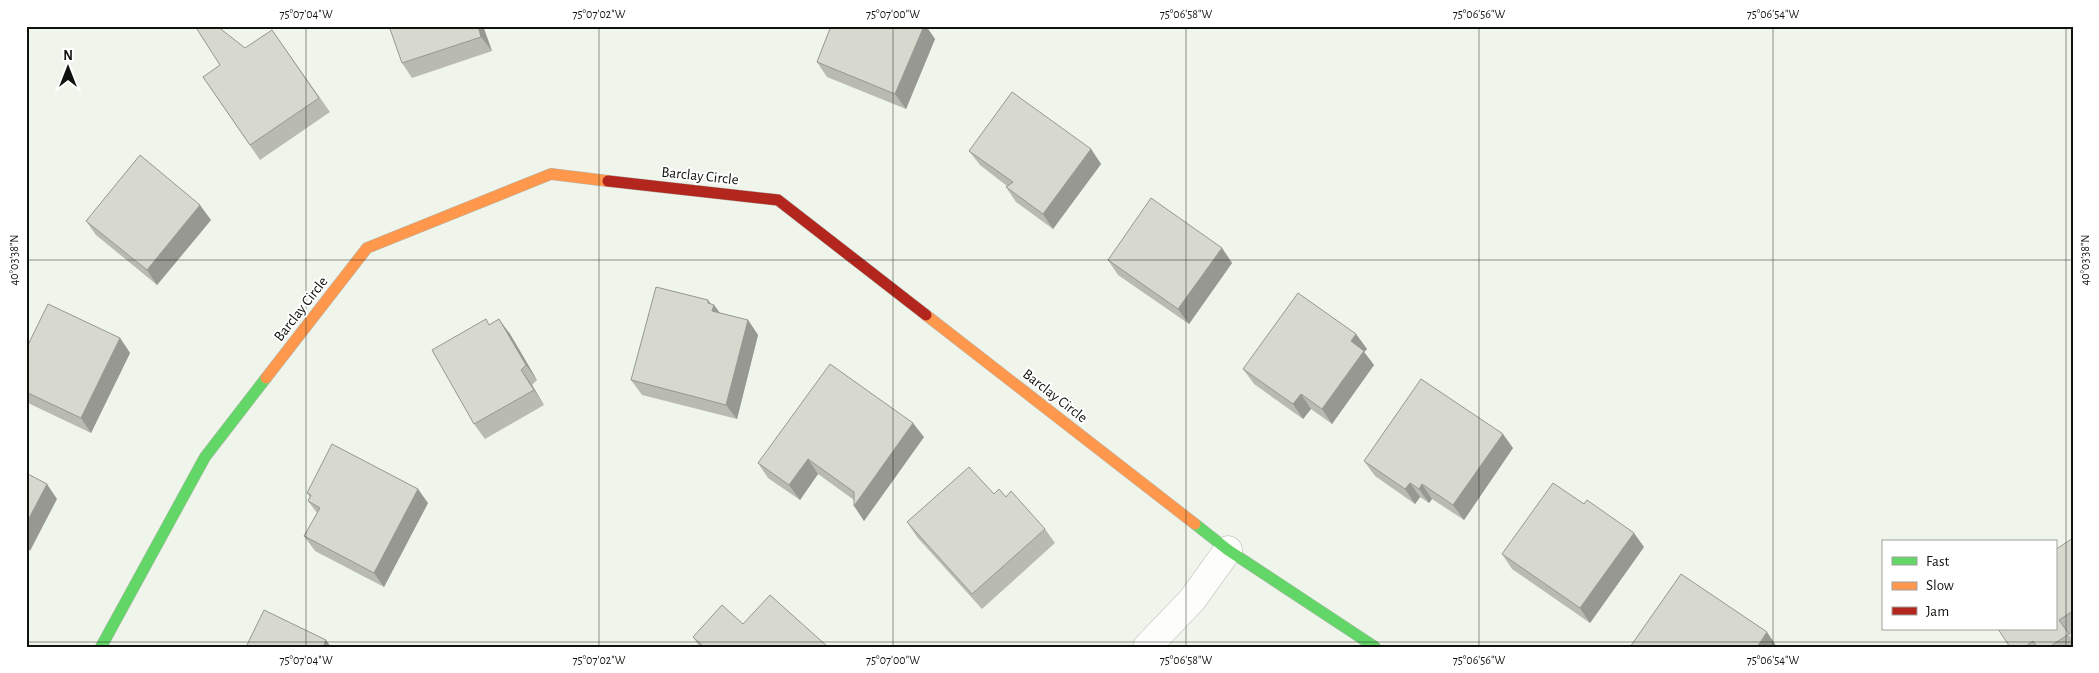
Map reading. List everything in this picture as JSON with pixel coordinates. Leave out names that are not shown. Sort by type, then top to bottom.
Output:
[{"type":"street","name":"Barclay Circle","points":[[101,647],[206,457],[367,248],[551,174],[778,200],[1228,550],[1376,647]]},
{"type":"street","points":[[1147,647],[1192,600],[1228,550]]},
{"type":"building","points":[[195,26],[217,26],[245,48],[272,30],[319,98],[250,145],[203,77],[220,65]]},
{"type":"building","points":[[389,26],[478,26],[481,37],[402,63]]},
{"type":"building","points":[[831,26],[924,26],[895,94],[817,62]]},
{"type":"building","points":[[1012,92],[1091,149],[1043,214],[1006,187],[1013,182],[969,151]]},
{"type":"building","points":[[140,155],[200,205],[147,270],[86,221]]},
{"type":"building","points":[[1151,198],[1222,248],[1178,309],[1108,260]]},
{"type":"building","points":[[656,287],[708,300],[708,303],[714,305],[712,311],[748,320],[726,405],[631,380]]},
{"type":"building","points":[[1298,293],[1356,334],[1351,341],[1364,351],[1322,409],[1301,394],[1293,404],[1243,369]]},
{"type":"building","points":[[48,304],[120,338],[81,418],[26,392],[26,349]]},
{"type":"building","points":[[486,319],[489,325],[499,319],[526,365],[521,370],[534,390],[474,424],[432,350]]},
{"type":"building","points":[[830,364],[913,423],[854,506],[854,492],[808,459],[789,485],[758,463]]},
{"type":"building","points":[[1421,379],[1503,434],[1453,505],[1422,484],[1419,489],[1410,483],[1405,489],[1364,461]]},
{"type":"building","points":[[332,444],[418,489],[374,573],[304,536],[320,508],[308,501],[311,495],[307,493]]},
{"type":"building","points":[[969,467],[994,494],[999,489],[1006,497],[1011,491],[1045,529],[972,594],[907,522]]},
{"type":"building","points":[[26,473],[47,484],[26,524]]},
{"type":"building","points":[[1553,483],[1584,504],[1587,500],[1634,533],[1580,608],[1502,554]]},
{"type":"building","points":[[2073,538],[2073,611],[2059,620],[2069,634],[2049,647],[2037,647],[2033,641],[2025,647],[2010,647],[1999,630],[2056,630],[2056,549]]},
{"type":"building","points":[[1681,574],[1767,632],[1757,647],[1630,647]]},
{"type":"building","points":[[770,595],[828,647],[704,647],[693,637],[722,605],[743,624]]},
{"type":"building","points":[[264,610],[326,640],[323,647],[246,647]]},
{"type":"traffic: fast","points":[[101,647],[205,457],[266,378]]},
{"type":"traffic: fast","points":[[1195,524],[1228,550],[1375,647]]},
{"type":"traffic: slow","points":[[266,378],[367,248],[551,174],[608,181]]},
{"type":"traffic: slow","points":[[926,315],[1195,524]]},
{"type":"traffic: jam","points":[[608,181],[778,200],[926,315]]}]
